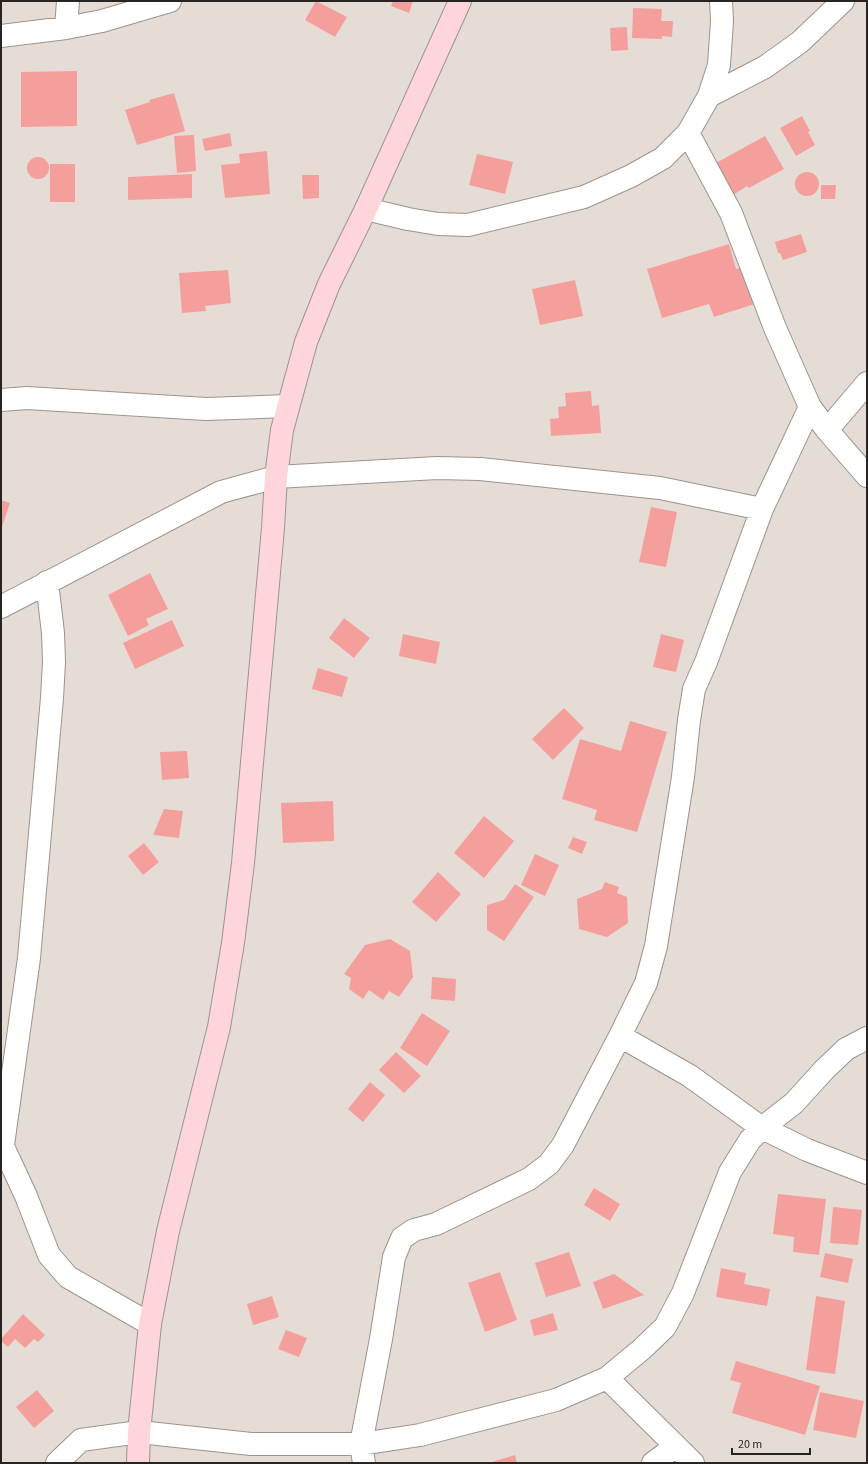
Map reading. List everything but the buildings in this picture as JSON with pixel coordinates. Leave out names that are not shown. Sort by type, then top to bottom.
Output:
[{"type":"street","points":[[66,28],[68,1]]},
{"type":"street","points":[[1,36],[66,28],[102,21],[170,1]]},
{"type":"street","points":[[138,1463],[139,1432],[150,1324],[168,1231],[220,1026],[233,943],[243,863],[273,528],[276,477],[282,430],[306,342],[328,284],[366,209],[460,1]]},
{"type":"street","points":[[366,209],[408,220],[438,224],[468,225],[584,197],[630,176],[663,158],[688,133],[709,96],[719,64],[722,22],[721,1]]},
{"type":"street","points":[[709,96],[766,67],[800,42],[843,1]]},
{"type":"street","points":[[688,133],[731,214],[775,328],[810,407],[827,430],[867,476]]},
{"type":"street","points":[[827,430],[867,383]]},
{"type":"street","points":[[1,400],[27,398],[206,409],[288,406]]},
{"type":"street","points":[[363,1454],[394,1257],[402,1238],[414,1230],[436,1224],[529,1179],[549,1164],[563,1145],[646,983],[656,946],[684,777],[689,720],[694,690],[762,509],[810,407]]},
{"type":"street","points":[[1,607],[221,492],[276,477],[437,468],[480,469],[660,488],[762,509]]},
{"type":"street","points":[[47,582],[53,633],[54,662],[52,698],[29,958],[2,1144],[26,1196],[49,1255],[68,1277],[150,1324]]},
{"type":"street","points":[[620,1036],[690,1076],[762,1128],[807,1150],[867,1173]]},
{"type":"street","points":[[57,1463],[81,1440],[139,1432],[363,1454],[420,1435],[549,1402],[607,1378],[642,1349],[665,1327],[683,1293],[730,1172],[750,1140],[762,1128],[794,1103],[824,1070],[846,1049],[867,1038]]},
{"type":"street","points":[[607,1378],[693,1463]]},
{"type":"street","points":[[653,1463],[676,1446]]}]
